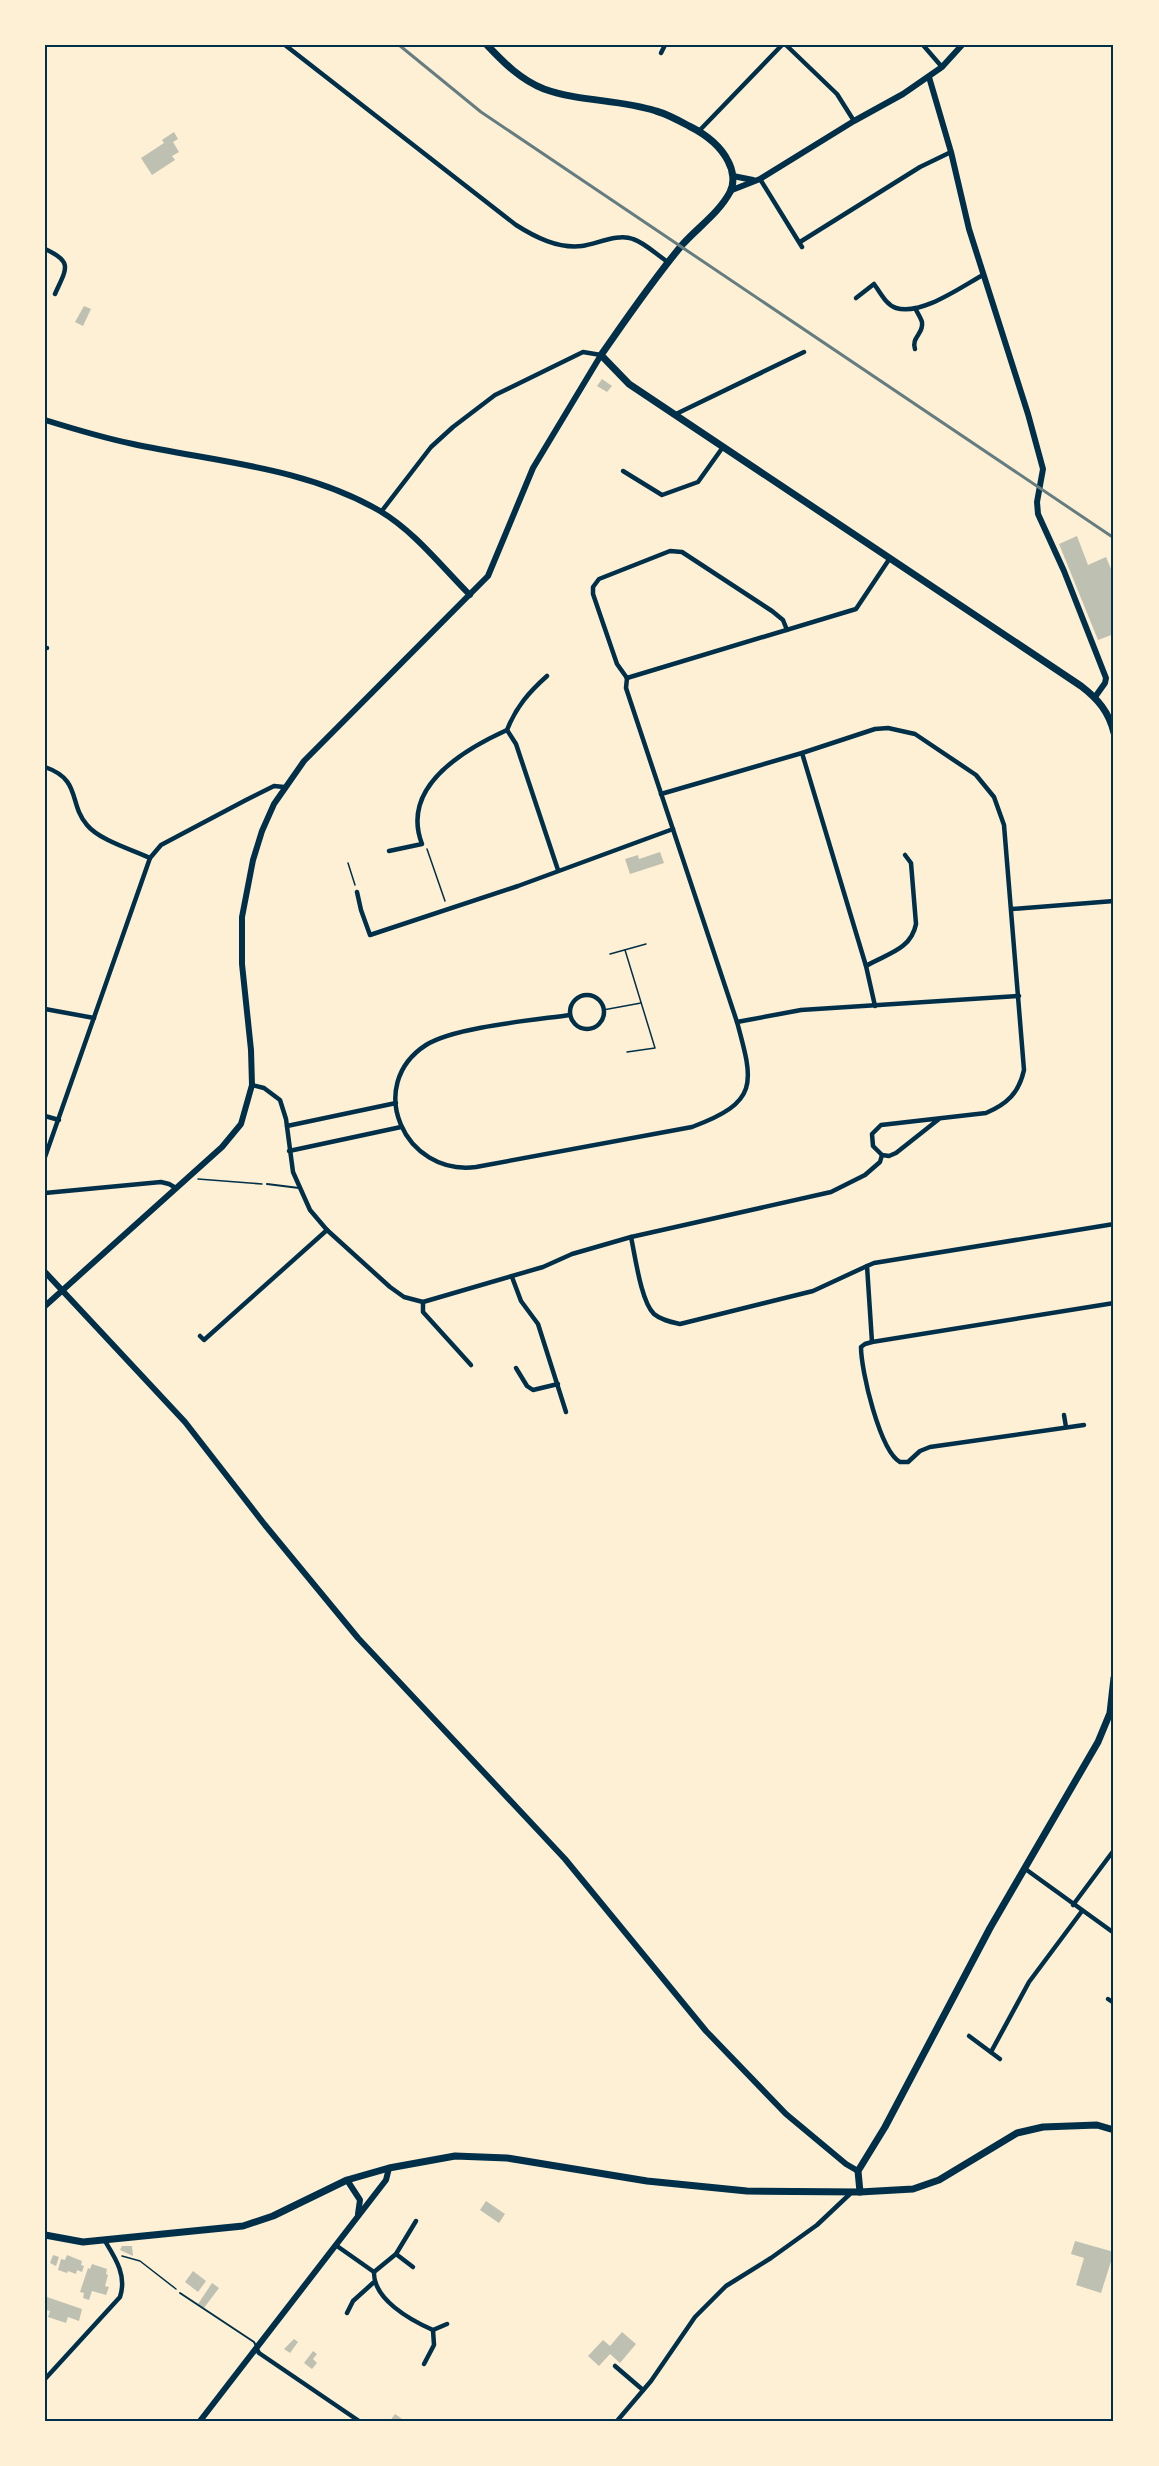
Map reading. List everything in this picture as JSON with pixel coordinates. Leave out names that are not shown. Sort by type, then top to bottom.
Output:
[{"type":"main road","points":[[487,45],[521,77],[544,88],[570,96],[654,110],[699,131],[720,148],[730,165],[733,176],[732,190],[720,207],[690,236],[645,289],[601,355],[629,384],[1095,697],[1105,709],[1114,733]]},
{"type":"main road","points":[[860,2192],[858,2171],[885,2127],[1024,1868],[1098,1742],[1110,1713],[1114,1678]]},
{"type":"main road","points":[[45,2235],[83,2242],[105,2241],[243,2226],[273,2216],[347,2180],[424,2160],[480,2156],[507,2158],[647,2181],[747,2191],[860,2192],[913,2189],[939,2180],[1017,2133],[1043,2127],[1097,2126],[1114,2130]]},
{"type":"street","points":[[285,45],[516,225],[556,244],[571,246],[632,238],[668,262]]},
{"type":"street","points":[[661,53],[665,45]]},
{"type":"street","points":[[699,131],[784,45],[837,94],[854,121]]},
{"type":"street","points":[[923,45],[942,67]]},
{"type":"street","points":[[732,190],[757,180],[929,77],[942,67],[962,45]]},
{"type":"street","points":[[929,77],[951,152],[969,229],[1028,414],[1043,469],[1038,514],[1064,571],[1106,678],[1095,697]]},
{"type":"street","points":[[733,176],[757,180],[801,245],[920,167],[951,152]]},
{"type":"street","points":[[45,249],[61,256],[66,265],[65,273],[55,294]]},
{"type":"street","points":[[856,298],[874,284],[891,305],[897,308],[915,308],[983,275]]},
{"type":"street","points":[[915,308],[922,323],[920,333],[914,338],[915,349]]},
{"type":"street","points":[[45,1306],[189,1177],[227,1141],[241,1124],[252,1085],[252,1050],[242,964],[242,917],[245,895],[262,831],[284,787],[304,760],[488,576],[533,468],[601,355],[583,352],[495,395],[431,447],[381,512]]},
{"type":"street","points":[[676,414],[804,352]]},
{"type":"street","points":[[45,420],[134,444],[279,473],[335,490],[381,512],[427,549],[470,595]]},
{"type":"street","points":[[623,471],[663,495],[698,482],[723,447]]},
{"type":"street","points":[[639,481],[643,474]]},
{"type":"street","points":[[627,678],[617,664],[593,594],[593,587],[599,579],[670,551],[682,552],[772,611],[783,620],[787,630]]},
{"type":"street","points":[[627,678],[856,609],[890,558]]},
{"type":"street","points":[[389,850],[422,844],[417,830],[417,812],[441,771],[471,747],[507,730],[514,714],[528,693],[547,676]]},
{"type":"street","points":[[570,1015],[451,1035],[433,1041],[418,1051],[406,1065],[398,1082],[396,1103],[401,1127],[410,1143],[431,1160],[448,1166],[467,1168],[692,1127],[731,1109],[740,1100],[747,1086],[749,1072],[737,1022],[626,688],[627,678]]},
{"type":"street","points":[[1106,678],[1114,680]]},
{"type":"street","points":[[661,794],[875,729],[888,728],[915,734],[976,775],[994,797],[1004,825],[1024,1070],[1016,1092],[1008,1101],[986,1113],[881,1125],[872,1134],[875,1150],[882,1155],[896,1154],[939,1119]]},
{"type":"street","points":[[507,730],[516,744],[558,870]]},
{"type":"street","points":[[802,753],[866,966],[875,1006]]},
{"type":"street","points":[[45,767],[53,770],[68,782],[73,789],[80,815],[93,832],[150,858]]},
{"type":"street","points":[[45,1157],[150,858],[161,845],[274,786],[284,787]]},
{"type":"street","points":[[357,892],[370,935],[448,910],[673,830]]},
{"type":"street","points":[[866,966],[908,944],[914,933],[916,924],[911,863],[905,855]]},
{"type":"street","points":[[1012,909],[1114,901]]},
{"type":"street","points":[[586,996],[596,998],[603,1010],[599,1023],[587,1029],[578,1026],[570,1015],[574,1001],[586,996]]},
{"type":"street","points":[[737,1022],[801,1010],[1019,996]]},
{"type":"street","points":[[45,1009],[94,1018]]},
{"type":"street","points":[[252,1085],[264,1088],[280,1100],[287,1126],[289,1151],[299,1188],[310,1210],[327,1230],[390,1287],[404,1297],[423,1302],[512,1277],[572,1254],[631,1237],[831,1192],[865,1175],[880,1162],[882,1155]]},
{"type":"street","points":[[287,1126],[396,1103]]},
{"type":"street","points":[[45,1116],[59,1120]]},
{"type":"street","points":[[289,1151],[401,1127]]},
{"type":"street","points":[[45,1193],[161,1182],[176,1188]]},
{"type":"street","points":[[631,1237],[646,1299],[652,1313],[665,1321],[680,1324],[813,1291],[867,1266],[1114,1224]]},
{"type":"street","points":[[200,1336],[204,1340],[327,1230]]},
{"type":"street","points":[[867,1266],[872,1342]]},
{"type":"street","points":[[45,1272],[185,1422],[265,1525],[358,1638],[566,1859],[706,2031],[786,2114],[846,2164],[858,2171]]},
{"type":"street","points":[[512,1277],[521,1301],[538,1324],[566,1412]]},
{"type":"street","points":[[423,1302],[423,1312],[471,1365]]},
{"type":"street","points":[[1084,1425],[930,1447],[920,1451],[911,1461],[900,1462],[888,1450],[868,1390],[861,1347],[872,1342],[1114,1303]]},
{"type":"street","points":[[516,1368],[526,1386],[533,1390],[558,1384]]},
{"type":"street","points":[[1064,1415],[1066,1427]]},
{"type":"street","points":[[1073,1905],[1114,1850]]},
{"type":"street","points":[[1024,1868],[1114,1934]]},
{"type":"street","points":[[991,2052],[1029,1982],[1082,1911]]},
{"type":"street","points":[[1108,1999],[1114,2003]]},
{"type":"street","points":[[969,2036],[1000,2059]]},
{"type":"street","points":[[200,2421],[337,2246],[386,2180],[389,2168]]},
{"type":"street","points":[[347,2180],[360,2200],[357,2217]]},
{"type":"street","points":[[617,2421],[644,2390],[695,2317],[726,2286],[817,2225],[852,2192]]},
{"type":"street","points":[[374,2272],[396,2254],[416,2221]]},
{"type":"street","points":[[45,2379],[120,2297],[124,2285],[113,2254],[105,2241]]},
{"type":"street","points":[[337,2246],[374,2272]]},
{"type":"street","points":[[396,2254],[413,2267]]},
{"type":"street","points":[[374,2272],[374,2283],[387,2300],[433,2330]]},
{"type":"street","points":[[347,2313],[353,2301],[374,2283]]},
{"type":"street","points":[[433,2330],[447,2324]]},
{"type":"street","points":[[424,2364],[434,2345],[433,2330]]},
{"type":"street","points":[[256,2348],[259,2353],[359,2421]]},
{"type":"street","points":[[615,2366],[644,2390]]},
{"type":"lane","points":[[267,1184],[299,1188]]},
{"type":"lane","points":[[180,2293],[255,2342],[256,2348]]},
{"type":"path","points":[[422,844],[425,843],[448,910]]},
{"type":"path","points":[[348,863],[357,892]]},
{"type":"path","points":[[610,954],[646,944]]},
{"type":"path","points":[[625,950],[655,1048],[627,1052]]},
{"type":"path","points":[[603,1010],[642,1003]]},
{"type":"path","points":[[189,1177],[267,1184]]},
{"type":"path","points":[[113,2254],[140,2261],[180,2293]]},
{"type":"building","points":[[174,132],[178,139],[173,142],[179,152],[172,156],[175,160],[152,175],[141,158],[164,143],[162,140]]},
{"type":"building","points":[[84,306],[91,309],[83,326],[75,322]]},
{"type":"building","points":[[602,379],[612,386],[607,392],[597,386]]},
{"type":"building","points":[[1077,536],[1088,565],[1106,557],[1114,576],[1114,634],[1098,640],[1059,544]]},
{"type":"building","points":[[660,852],[664,863],[630,874],[625,859],[638,855],[639,859]]},
{"type":"building","points":[[486,2201],[505,2214],[499,2223],[480,2210]]},
{"type":"building","points":[[1075,2241],[1114,2252],[1101,2293],[1076,2285],[1084,2258],[1071,2254]]},
{"type":"building","points":[[122,2246],[132,2246],[133,2256],[120,2250]]},
{"type":"building","points":[[53,2255],[59,2257],[56,2266],[50,2263]]},
{"type":"building","points":[[67,2255],[82,2261],[81,2265],[84,2266],[82,2272],[77,2270],[76,2274],[58,2270],[61,2259],[65,2260]]},
{"type":"building","points":[[92,2264],[107,2269],[105,2286],[109,2287],[106,2295],[92,2291],[89,2300],[83,2298],[84,2293],[80,2292],[88,2268],[90,2269]]},
{"type":"building","points":[[193,2271],[206,2281],[198,2292],[185,2282]]},
{"type":"building","points":[[212,2283],[219,2288],[204,2308],[198,2304]]},
{"type":"building","points":[[47,2297],[82,2309],[79,2321],[68,2317],[66,2323],[48,2317],[50,2311],[45,2310]]},
{"type":"building","points":[[622,2332],[636,2344],[620,2363],[610,2354],[599,2366],[588,2356],[603,2340],[610,2346]]},
{"type":"building","points":[[294,2339],[298,2342],[290,2353],[284,2349]]},
{"type":"building","points":[[313,2351],[317,2354],[313,2359],[317,2363],[312,2369],[304,2363]]},
{"type":"building","points":[[395,2414],[405,2421],[390,2421]]},
{"type":"railway","points":[[399,45],[481,112],[1114,538]]}]
